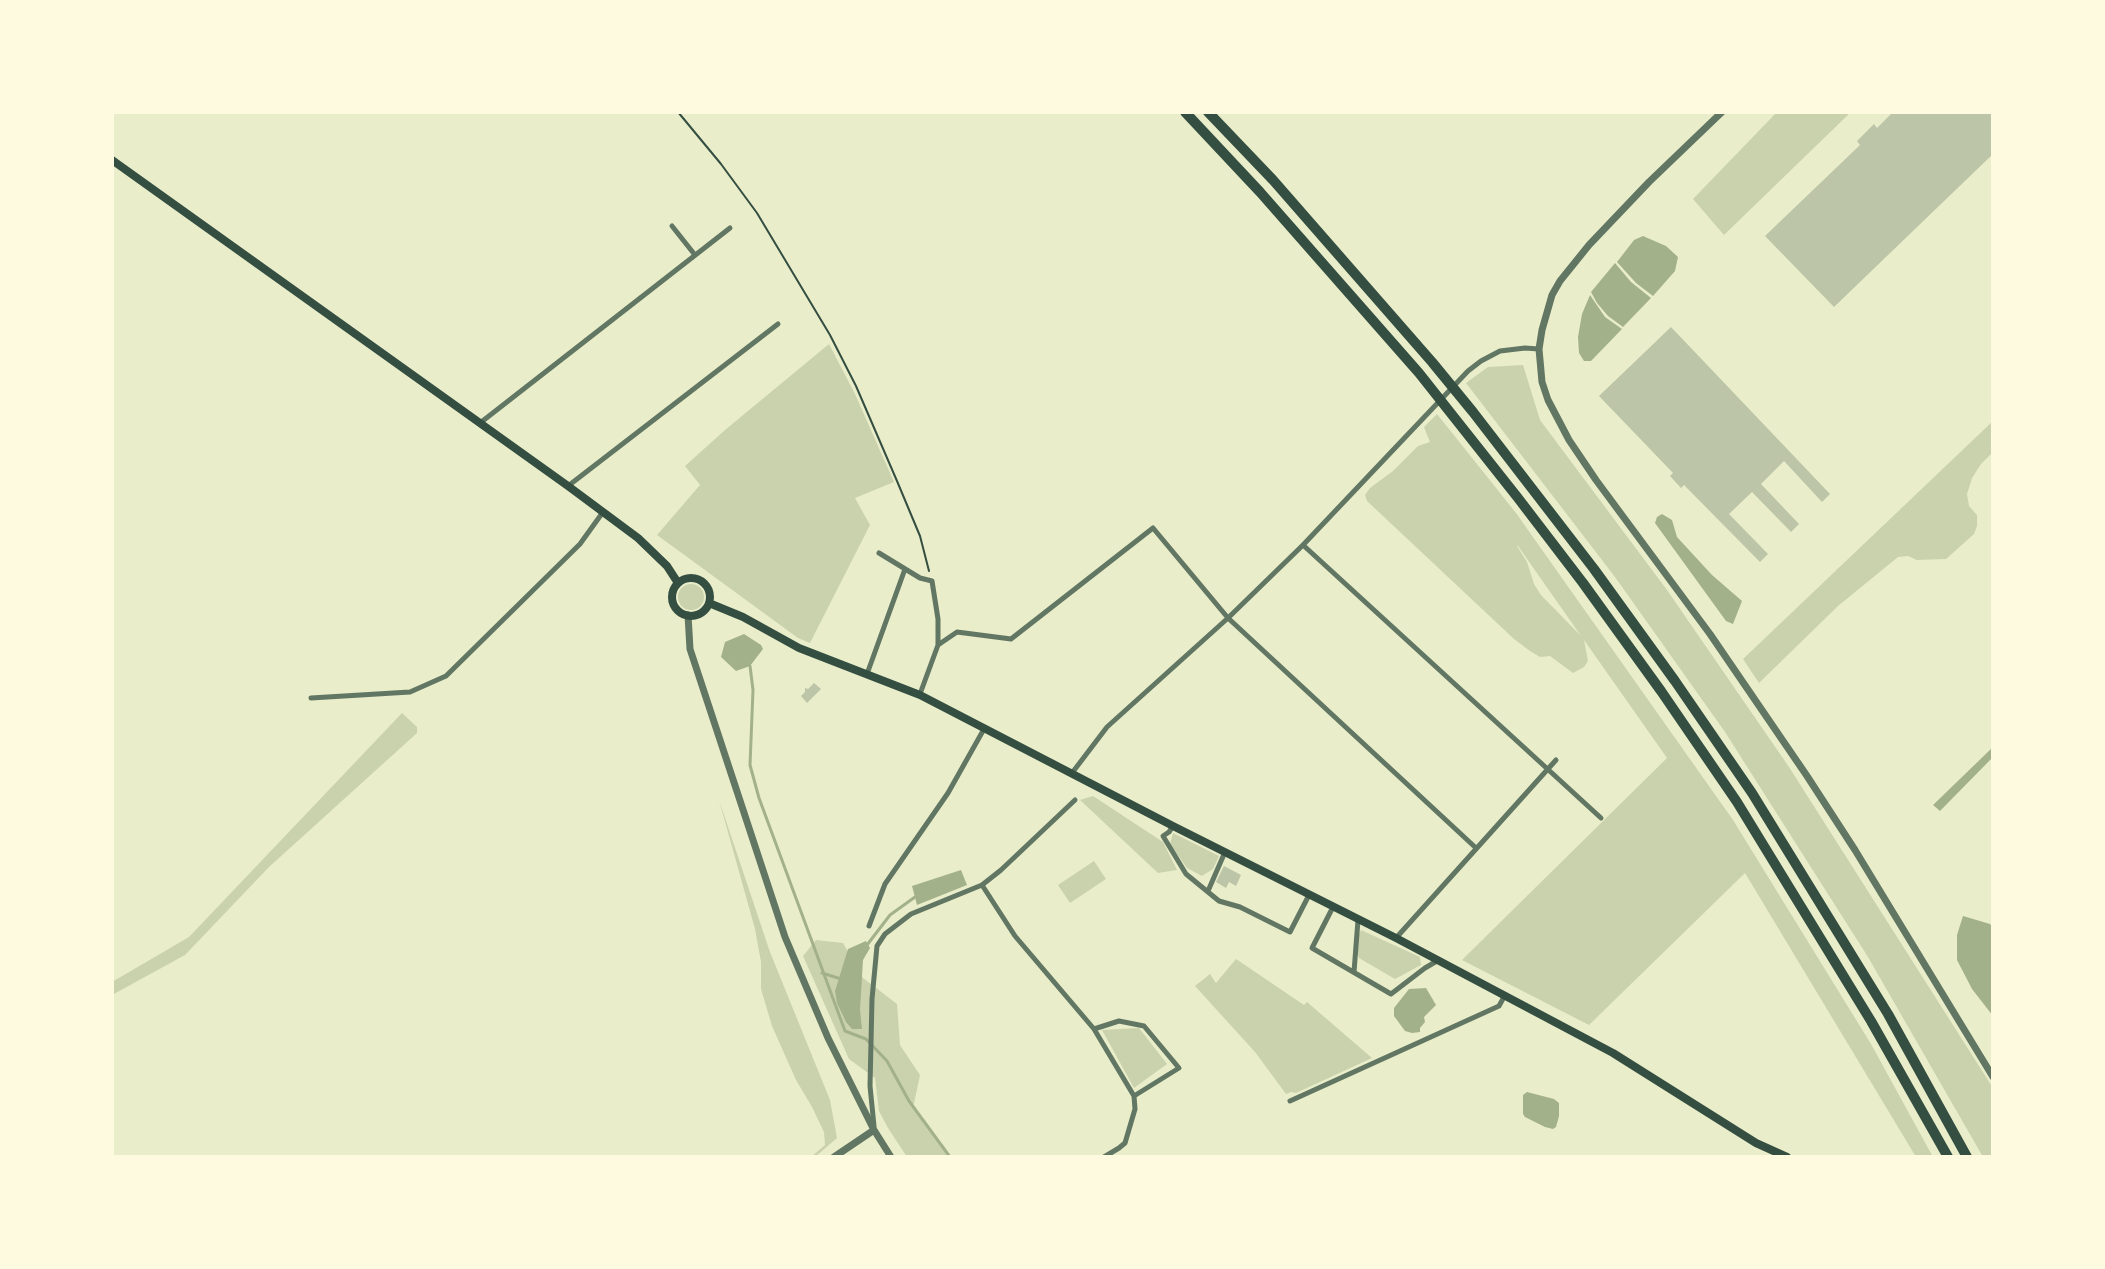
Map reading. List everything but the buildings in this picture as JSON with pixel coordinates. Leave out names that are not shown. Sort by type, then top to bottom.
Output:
[{"type":"highway","points":[[1185,112],[1312,250],[1419,373],[1592,595],[1737,802],[1871,1021],[1948,1157]]},
{"type":"highway","points":[[1208,112],[1273,180],[1432,362],[1594,569],[1752,793],[1888,1014],[1967,1157]]},
{"type":"main road","points":[[112,160],[603,512],[654,553],[678,583]]},
{"type":"main road","points":[[691,578],[702,581],[709,592],[709,603],[700,613],[688,615],[677,609],[673,592],[678,583],[691,578]]},
{"type":"main road","points":[[709,603],[743,617],[799,648],[920,695],[1439,960],[1613,1053],[1756,1143],[1787,1157]]},
{"type":"street","points":[[1722,112],[1649,182],[1569,268],[1552,295],[1542,330],[1539,349],[1542,382],[1569,440],[1710,634],[1807,776],[1993,1077]]},
{"type":"street","points":[[672,226],[695,255]]},
{"type":"street","points":[[480,423],[730,228]]},
{"type":"street","points":[[568,486],[778,324]]},
{"type":"street","points":[[1072,773],[1107,727],[1228,618],[1303,545],[1468,371],[1500,351],[1539,349]]},
{"type":"street","points":[[311,698],[410,692],[446,676],[580,544],[603,512]]},
{"type":"street","points":[[938,645],[957,632],[1011,639],[1153,528],[1228,618],[1476,848]]},
{"type":"street","points":[[1303,545],[1601,818]]},
{"type":"street","points":[[879,553],[920,578],[932,581],[938,619],[938,645],[920,695]]},
{"type":"street","points":[[867,675],[905,569]]},
{"type":"street","points":[[688,615],[690,649],[785,937],[828,1038],[891,1157]]},
{"type":"street","points":[[869,926],[885,884],[948,793],[985,728]]},
{"type":"street","points":[[1396,938],[1556,760]]},
{"type":"street","points":[[874,1130],[870,1086],[877,946],[885,934],[911,914],[982,885],[1075,800]]},
{"type":"street","points":[[1173,826],[1163,836],[1186,874],[1219,901],[1240,907],[1290,932],[1309,895]]},
{"type":"street","points":[[1208,891],[1225,852]]},
{"type":"street","points":[[982,885],[1015,936],[1094,1029],[1134,1096],[1135,1109],[1125,1143],[1104,1157]]},
{"type":"street","points":[[1333,907],[1312,948],[1391,994],[1439,960]]},
{"type":"street","points":[[1354,972],[1358,919]]},
{"type":"street","points":[[1290,1101],[1499,1006],[1505,995]]},
{"type":"street","points":[[1094,1029],[1119,1021],[1144,1026],[1179,1068],[1134,1096]]},
{"type":"street","points":[[834,1157],[874,1130]]},
{"type":"path","points":[[678,112],[754,209],[830,335],[856,386],[920,536],[932,581]]},
{"type":"shaded area","points":[[1777,112],[1851,112],[1724,235],[1693,199]]},
{"type":"shaded area","points":[[1643,236],[1666,246],[1678,257],[1675,271],[1653,296],[1617,262],[1634,240]]},
{"type":"shaded area","points":[[1615,263],[1631,282],[1651,298],[1623,327],[1608,316],[1591,292]]},
{"type":"shaded area","points":[[1590,295],[1605,317],[1622,329],[1591,361],[1584,361],[1579,353],[1578,337],[1582,314]]},
{"type":"shaded area","points":[[829,344],[894,482],[855,498],[870,525],[810,643],[798,638],[657,535],[700,485],[685,466]]},
{"type":"shaded area","points":[[1523,365],[1540,420],[1667,590],[1789,767],[1993,1088],[1993,1157],[1983,1157],[1868,957],[1725,732],[1615,577],[1466,383],[1488,367]]},
{"type":"shaded area","points":[[1437,414],[1516,513],[1733,820],[1871,1044],[1933,1157],[1916,1157],[1745,873],[1589,1025],[1462,960],[1667,758],[1584,640],[1588,661],[1573,673],[1550,656],[1540,657],[1530,651],[1367,501],[1365,495],[1370,488],[1418,446],[1430,442],[1424,427]],"holes":[[[1518,546],[1581,636],[1541,595]]]},
{"type":"shaded area","points":[[1993,421],[1993,452],[1972,478],[1967,494],[1969,506],[1977,515],[1974,534],[1946,559],[1898,557],[1838,606],[1759,683],[1743,659]]},
{"type":"shaded area","points":[[1662,514],[1672,520],[1677,537],[1712,575],[1742,601],[1733,624],[1726,621],[1655,523]]},
{"type":"shaded area","points":[[691,584],[700,588],[704,597],[700,606],[691,610],[682,606],[678,597],[682,588]]},
{"type":"shaded area","points":[[744,634],[763,649],[750,666],[736,671],[721,657],[725,642]]},
{"type":"shaded area","points":[[402,713],[417,727],[417,733],[269,867],[185,955],[112,995],[112,982],[189,937]]},
{"type":"shaded area","points":[[1993,747],[1993,757],[1940,811],[1933,805]]},
{"type":"shaded area","points":[[1093,796],[1163,842],[1177,870],[1158,873],[1080,800]]},
{"type":"shaded area","points":[[719,800],[770,952],[830,1100],[837,1138],[815,1157],[811,1157],[825,1145],[824,1132],[772,1026],[761,989],[761,962],[755,929]]},
{"type":"shaded area","points":[[1173,833],[1219,856],[1213,869],[1202,876],[1187,868],[1170,844]]},
{"type":"shaded area","points":[[1094,861],[1106,879],[1070,903],[1058,885]]},
{"type":"shaded area","points":[[961,870],[967,885],[917,905],[912,886]]},
{"type":"shaded area","points":[[1963,916],[1990,924],[1993,928],[1993,1016],[1972,989],[1957,960],[1957,935]]},
{"type":"shaded area","points":[[1361,930],[1420,957],[1421,965],[1395,979],[1359,958],[1356,948]]},
{"type":"shaded area","points":[[816,940],[843,943],[863,978],[897,1004],[900,1045],[920,1075],[913,1108],[951,1157],[907,1157],[888,1128],[879,1111],[875,1078],[849,1059],[803,956]]},
{"type":"shaded area","points":[[866,941],[870,948],[863,960],[862,1029],[852,1029],[837,1003],[835,991],[848,949]]},
{"type":"shaded area","points":[[1236,959],[1304,1005],[1307,1002],[1372,1058],[1296,1093],[1286,1094],[1255,1052],[1195,986],[1210,974],[1216,983]]},
{"type":"shaded area","points":[[1426,988],[1436,1005],[1424,1017],[1420,1032],[1405,1031],[1394,1016],[1394,1008],[1409,989]]},
{"type":"shaded area","points":[[1139,1028],[1167,1064],[1134,1088],[1102,1030]]},
{"type":"shaded area","points":[[1527,1092],[1559,1103],[1556,1127],[1545,1127],[1525,1117],[1523,1095]]},
{"type":"waterway","points":[[750,666],[753,690],[750,765],[759,798],[845,1031],[866,1039],[887,1061],[909,1101],[950,1157]]},
{"type":"waterway","points":[[867,945],[890,915],[915,897]]},
{"type":"waterway","points":[[822,973],[841,979]]}]
